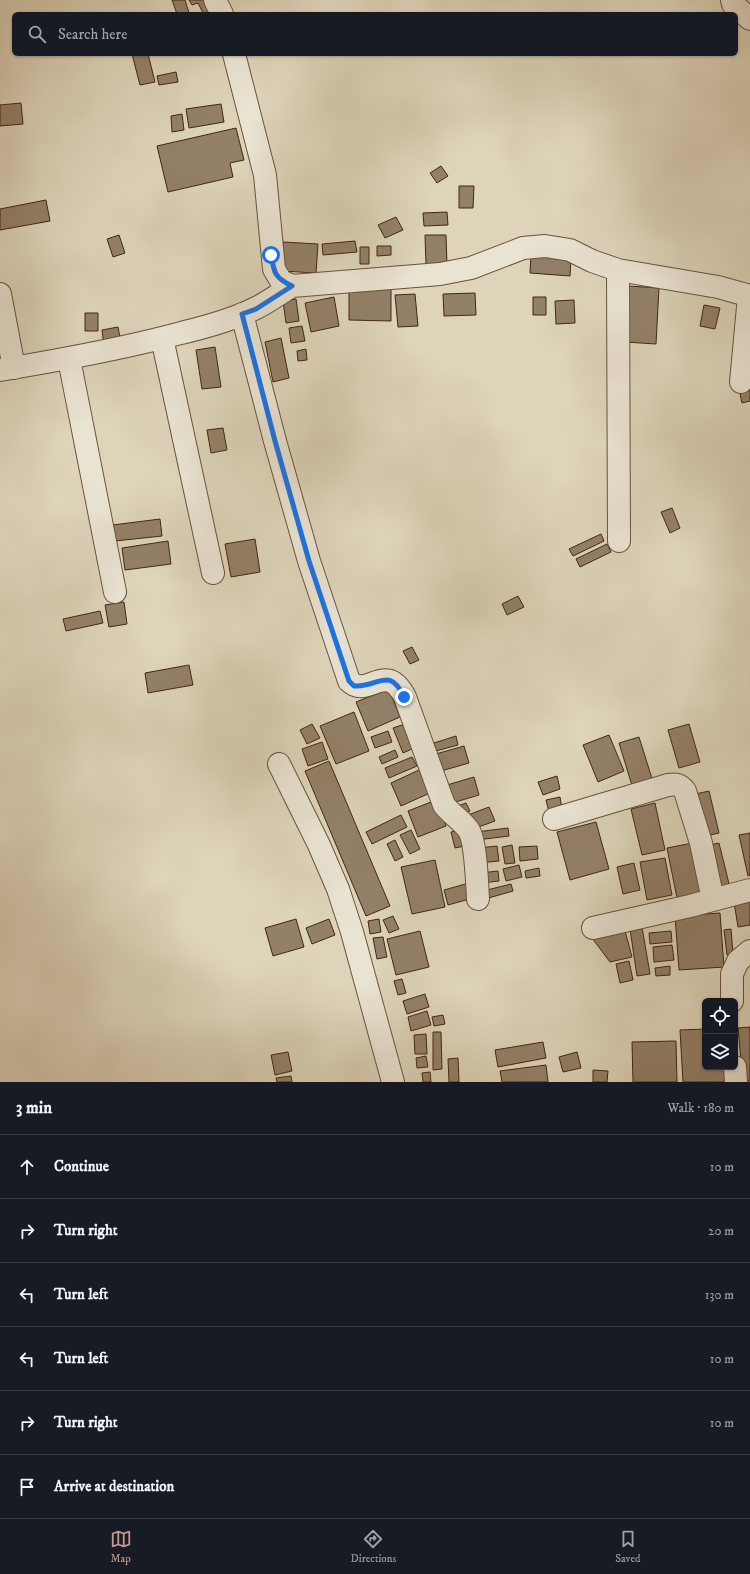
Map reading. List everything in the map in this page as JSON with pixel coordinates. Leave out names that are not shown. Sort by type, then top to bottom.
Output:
[{"type":"street","points":[[215,0],[221,12]]},
{"type":"street","points":[[732,0],[733,4],[750,18]]},
{"type":"street","points":[[235,56],[265,175],[274,269],[281,281],[292,286]]},
{"type":"street","points":[[0,294],[7,369],[69,358],[162,338],[227,320],[256,309],[292,286],[440,274],[471,268],[523,248],[545,246],[570,250],[592,261],[618,270],[718,287],[750,296],[741,382]]},
{"type":"street","points":[[618,270],[619,541]]},
{"type":"street","points":[[242,314],[275,441],[309,561],[349,681],[354,686],[362,687],[388,680],[395,682],[400,688],[444,805],[450,813],[466,827],[470,834],[474,849],[478,899]]},
{"type":"street","points":[[162,338],[213,573]]},
{"type":"street","points":[[69,358],[115,592]]},
{"type":"street","points":[[279,764],[319,845],[338,889],[352,932],[393,1082]]},
{"type":"street","points":[[554,819],[668,785],[675,784],[681,786],[685,791],[702,843],[713,900]]},
{"type":"street","points":[[593,928],[750,890]]},
{"type":"street","points":[[732,998],[732,974],[738,962],[750,951]]},
{"type":"street","points":[[735,1070],[736,1082]]},
{"type":"building","points":[[172,0],[185,0],[189,12],[176,12]]},
{"type":"building","points":[[189,0],[207,0],[213,12],[202,12],[198,3],[192,5]]},
{"type":"building","points":[[133,56],[148,56],[155,82],[140,85]]},
{"type":"building","points":[[176,72],[178,82],[159,85],[157,76]]},
{"type":"building","points":[[21,103],[23,124],[0,126],[0,105]]},
{"type":"building","points":[[221,104],[224,122],[189,128],[186,109]]},
{"type":"building","points":[[182,114],[184,130],[172,132],[171,116]]},
{"type":"building","points":[[236,128],[244,160],[230,163],[233,177],[168,192],[157,146]]},
{"type":"building","points":[[441,166],[448,176],[437,183],[430,173]]},
{"type":"building","points":[[459,186],[474,186],[473,208],[459,208]]},
{"type":"building","points":[[46,200],[50,221],[0,230],[0,209]]},
{"type":"building","points":[[447,212],[448,225],[424,226],[423,213]]},
{"type":"building","points":[[396,217],[403,230],[385,238],[378,225]]},
{"type":"building","points":[[119,235],[125,253],[113,257],[107,239]]},
{"type":"building","points":[[425,235],[446,235],[447,264],[426,264]]},
{"type":"building","points":[[355,241],[357,252],[323,255],[322,244]]},
{"type":"building","points":[[283,242],[318,244],[316,273],[282,271]]},
{"type":"building","points":[[377,246],[391,246],[391,255],[377,256]]},
{"type":"building","points":[[360,247],[369,247],[369,264],[360,264]]},
{"type":"building","points":[[531,255],[571,257],[570,276],[530,273]]},
{"type":"building","points":[[628,286],[659,288],[656,344],[625,342]]},
{"type":"building","points":[[349,287],[391,288],[391,321],[349,320]]},
{"type":"building","points":[[475,293],[476,315],[444,316],[443,294]]},
{"type":"building","points":[[415,294],[418,326],[398,327],[395,295]]},
{"type":"building","points":[[334,297],[339,326],[311,332],[305,303]]},
{"type":"building","points":[[533,297],[546,297],[546,315],[533,315]]},
{"type":"building","points":[[296,299],[299,321],[286,323],[283,301]]},
{"type":"building","points":[[574,300],[575,323],[556,324],[555,301]]},
{"type":"building","points":[[704,305],[720,308],[715,329],[700,326]]},
{"type":"building","points":[[85,313],[98,313],[98,331],[85,331]]},
{"type":"building","points":[[302,326],[305,341],[291,343],[289,328]]},
{"type":"building","points":[[118,327],[121,343],[104,346],[102,330]]},
{"type":"building","points":[[281,338],[289,378],[273,382],[265,342]]},
{"type":"building","points":[[215,347],[221,387],[202,389],[196,350]]},
{"type":"building","points":[[306,349],[307,360],[298,361],[297,351]]},
{"type":"building","points":[[750,386],[750,401],[742,403],[739,389]]},
{"type":"building","points":[[223,428],[227,450],[211,453],[207,430]]},
{"type":"building","points":[[672,508],[680,528],[670,533],[661,512]]},
{"type":"building","points":[[160,519],[162,536],[115,541],[113,525]]},
{"type":"building","points":[[601,534],[604,541],[573,556],[569,549]]},
{"type":"building","points":[[255,539],[260,572],[231,577],[225,544]]},
{"type":"building","points":[[168,541],[171,564],[125,570],[122,548]]},
{"type":"building","points":[[607,544],[611,552],[580,567],[576,559]]},
{"type":"building","points":[[518,596],[524,607],[507,615],[502,604]]},
{"type":"building","points":[[124,602],[127,624],[109,627],[105,605]]},
{"type":"building","points":[[100,611],[103,623],[66,631],[63,619]]},
{"type":"building","points":[[412,647],[419,660],[410,664],[403,651]]},
{"type":"building","points":[[189,665],[193,685],[148,693],[145,673]]},
{"type":"building","points":[[389,689],[400,717],[368,731],[356,702]]},
{"type":"building","points":[[354,712],[369,751],[336,764],[320,726]]},
{"type":"building","points":[[312,724],[320,738],[307,744],[300,730]]},
{"type":"building","points":[[405,724],[414,748],[403,753],[393,728]]},
{"type":"building","points":[[689,724],[700,762],[679,768],[668,730]]},
{"type":"building","points":[[388,731],[392,742],[375,748],[371,737]]},
{"type":"building","points":[[609,735],[624,771],[598,782],[583,745]]},
{"type":"building","points":[[456,736],[458,745],[436,751],[434,743]]},
{"type":"building","points":[[639,737],[654,785],[634,792],[619,743]]},
{"type":"building","points":[[322,742],[328,759],[308,766],[302,749]]},
{"type":"building","points":[[464,746],[469,763],[441,771],[436,754]]},
{"type":"building","points":[[395,750],[398,757],[382,764],[379,757]]},
{"type":"building","points":[[412,757],[417,766],[389,778],[385,768]]},
{"type":"building","points":[[329,761],[390,906],[366,916],[305,771]]},
{"type":"building","points":[[419,770],[430,793],[401,806],[391,783]]},
{"type":"building","points":[[557,776],[560,789],[543,795],[538,782]]},
{"type":"building","points":[[474,777],[479,795],[452,803],[447,785]]},
{"type":"building","points":[[709,791],[719,833],[701,837],[691,795]]},
{"type":"building","points":[[560,797],[562,809],[549,812],[546,800]]},
{"type":"building","points":[[436,800],[446,826],[418,837],[408,811]]},
{"type":"building","points":[[466,803],[470,811],[458,816],[455,807]]},
{"type":"building","points":[[655,803],[665,850],[642,855],[631,809]]},
{"type":"building","points":[[489,807],[495,821],[473,829],[468,815]]},
{"type":"building","points":[[401,815],[407,827],[372,844],[366,832]]},
{"type":"building","points":[[596,822],[609,869],[570,880],[557,832]]},
{"type":"building","points":[[508,828],[509,836],[477,840],[476,832]]},
{"type":"building","points":[[465,829],[469,845],[455,848],[451,832]]},
{"type":"building","points":[[411,830],[420,849],[410,854],[400,835]]},
{"type":"building","points":[[750,833],[750,875],[748,876],[739,835]]},
{"type":"building","points":[[395,840],[403,857],[395,861],[387,844]]},
{"type":"building","points":[[698,842],[708,892],[677,898],[667,848]]},
{"type":"building","points":[[719,843],[731,892],[717,896],[705,846]]},
{"type":"building","points":[[512,845],[515,863],[505,864],[502,847]]},
{"type":"building","points":[[497,846],[499,861],[479,863],[478,848]]},
{"type":"building","points":[[537,846],[538,859],[520,861],[519,847]]},
{"type":"building","points":[[665,858],[672,895],[647,900],[640,862]]},
{"type":"building","points":[[435,860],[445,907],[412,914],[401,867]]},
{"type":"building","points":[[634,863],[640,890],[623,894],[617,867]]},
{"type":"building","points":[[519,865],[522,877],[506,881],[503,869]]},
{"type":"building","points":[[539,868],[540,876],[526,878],[525,871]]},
{"type":"building","points":[[498,871],[499,881],[481,883],[480,873]]},
{"type":"building","points":[[469,883],[473,898],[448,905],[444,890]]},
{"type":"building","points":[[511,884],[513,891],[485,899],[483,891]]},
{"type":"building","points":[[750,893],[750,925],[738,927],[733,896]]},
{"type":"building","points":[[720,913],[724,967],[679,970],[675,916]]},
{"type":"building","points":[[393,916],[399,929],[389,933],[383,920]]},
{"type":"building","points":[[296,919],[304,947],[273,956],[265,928]]},
{"type":"building","points":[[329,919],[335,935],[312,944],[306,928]]},
{"type":"building","points":[[379,919],[381,932],[370,934],[368,921]]},
{"type":"building","points":[[624,927],[632,957],[610,962],[592,938]]},
{"type":"building","points":[[642,927],[650,974],[637,976],[630,929]]},
{"type":"building","points":[[731,929],[733,954],[727,955],[724,930]]},
{"type":"building","points":[[420,931],[429,967],[396,975],[387,939]]},
{"type":"building","points":[[671,931],[672,942],[650,944],[649,933]]},
{"type":"building","points":[[383,937],[387,957],[377,959],[373,938]]},
{"type":"building","points":[[672,945],[674,960],[654,962],[653,947]]},
{"type":"building","points":[[629,961],[633,980],[620,983],[616,964]]},
{"type":"building","points":[[670,966],[670,975],[656,976],[655,968]]},
{"type":"building","points":[[402,979],[406,993],[398,995],[394,981]]},
{"type":"building","points":[[425,994],[429,1007],[407,1014],[403,1001]]},
{"type":"building","points":[[427,1011],[431,1025],[411,1031],[408,1017]]},
{"type":"building","points":[[443,1015],[445,1024],[434,1026],[432,1017]]},
{"type":"building","points":[[750,1027],[750,1081],[743,1081],[738,1028]]},
{"type":"building","points":[[702,1029],[702,1070],[727,1070],[728,1082],[683,1082],[680,1030]]},
{"type":"building","points":[[433,1032],[441,1032],[442,1069],[433,1070]]},
{"type":"building","points":[[426,1034],[427,1054],[415,1054],[414,1035]]},
{"type":"building","points":[[676,1041],[677,1082],[633,1082],[632,1042]]},
{"type":"building","points":[[543,1042],[546,1058],[498,1067],[495,1050]]},
{"type":"building","points":[[288,1052],[292,1071],[275,1075],[271,1055]]},
{"type":"building","points":[[577,1052],[581,1068],[563,1072],[559,1057]]},
{"type":"building","points":[[426,1056],[428,1067],[417,1068],[416,1058]]},
{"type":"building","points":[[458,1058],[459,1082],[449,1082],[448,1059]]},
{"type":"building","points":[[546,1065],[548,1082],[502,1082],[500,1071]]},
{"type":"building","points":[[593,1070],[608,1071],[607,1082],[593,1082]]},
{"type":"building","points":[[430,1072],[431,1082],[423,1082],[422,1073]]},
{"type":"building","points":[[291,1076],[292,1082],[277,1082],[276,1078]]},
{"type":"route","points":[[271,255],[274,269],[281,281],[292,286],[256,309],[242,314],[275,441],[309,561],[329,616],[349,681],[354,686],[362,687],[382,680],[395,682],[400,688],[404,697]]}]
